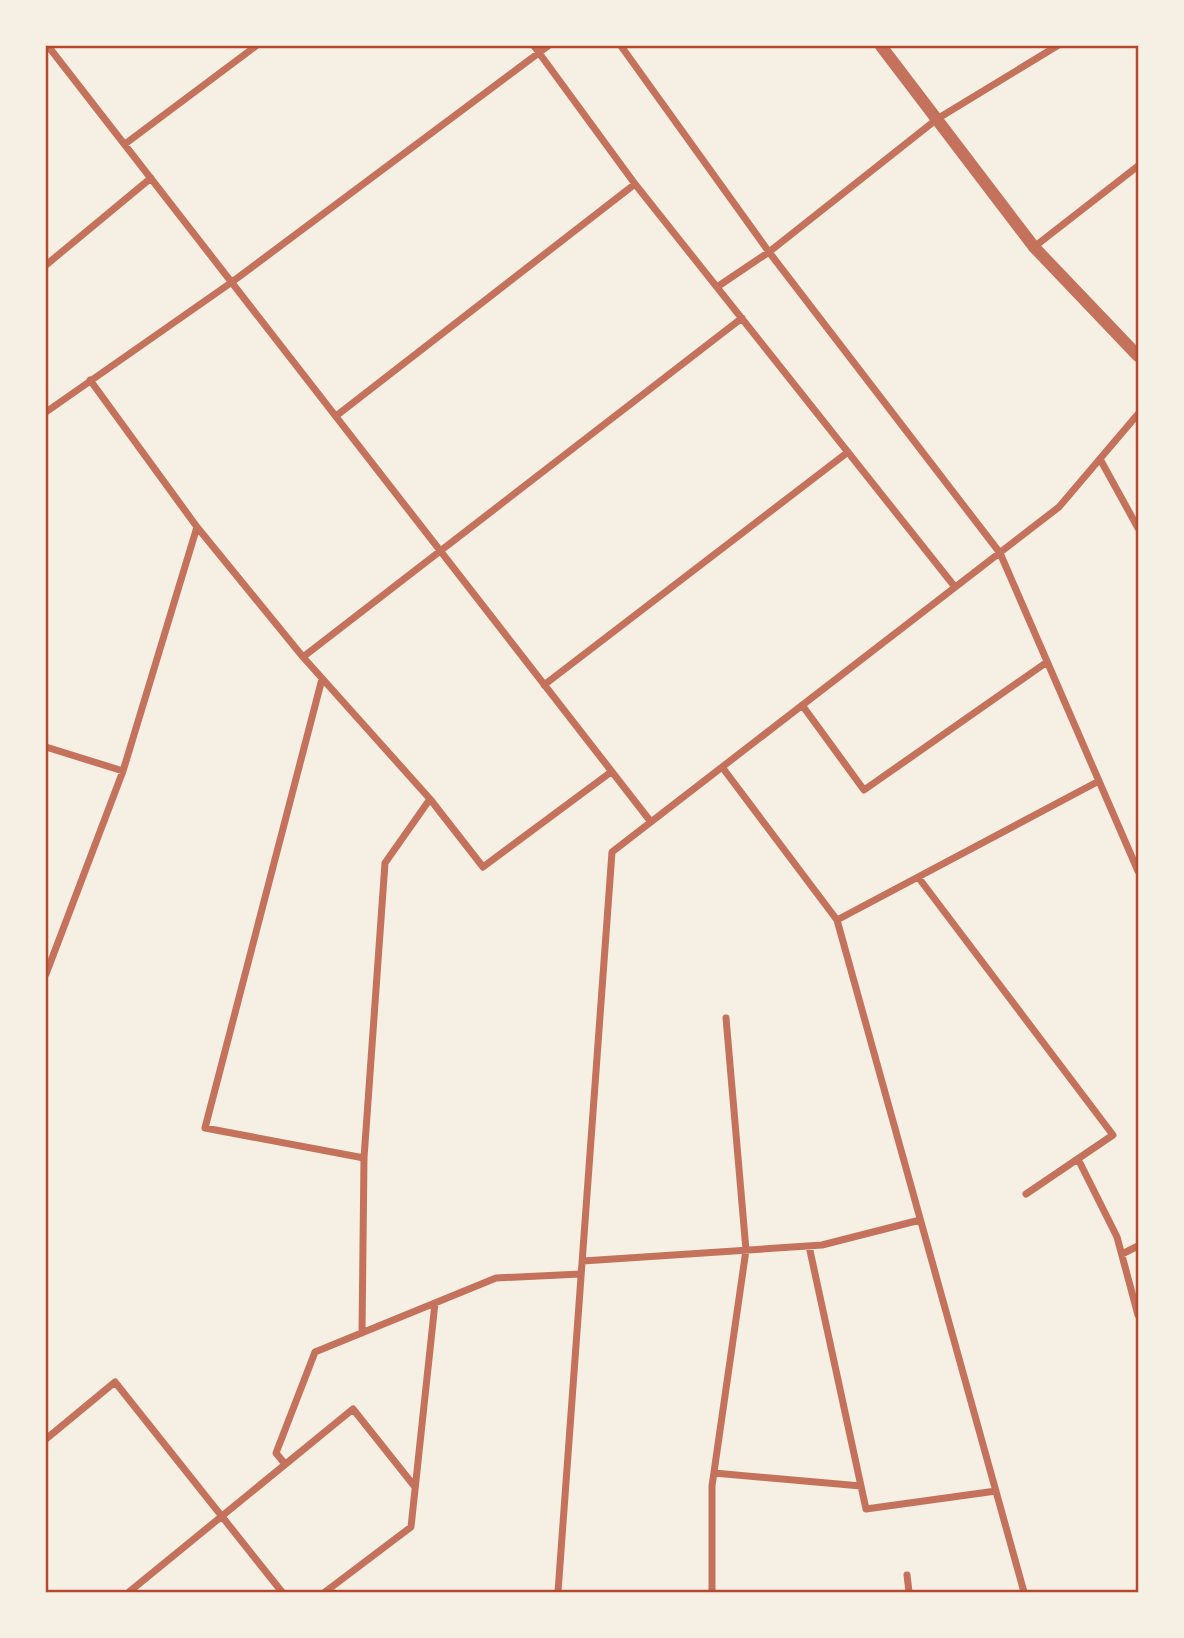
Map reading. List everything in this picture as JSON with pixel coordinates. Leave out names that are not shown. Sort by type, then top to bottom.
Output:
[{"type":"street","points":[[48,46],[651,822]]},
{"type":"street","points":[[125,144],[256,46]]},
{"type":"street","points":[[46,412],[232,282],[537,49],[548,46]]},
{"type":"street","points":[[621,46],[769,252],[1000,552],[1139,870]]},
{"type":"street","points":[[881,46],[1034,247],[1139,356]]},
{"type":"street","points":[[717,287],[769,252],[937,119],[1057,46]]},
{"type":"street","points":[[537,49],[635,184],[955,587]]},
{"type":"street","points":[[1034,247],[1139,166]]},
{"type":"street","points":[[46,265],[151,178]]},
{"type":"street","points":[[336,416],[635,184]]},
{"type":"street","points":[[303,657],[742,318]]},
{"type":"street","points":[[90,380],[197,527],[303,657],[430,799],[483,867],[611,772]]},
{"type":"street","points":[[558,1592],[612,852],[1059,506],[1139,414]]},
{"type":"street","points":[[544,685],[848,452]]},
{"type":"street","points":[[1100,459],[1139,528]]},
{"type":"street","points":[[46,974],[123,771],[197,527]]},
{"type":"street","points":[[802,705],[864,790],[1047,662]]},
{"type":"street","points":[[322,679],[205,1128],[364,1158]]},
{"type":"street","points":[[46,747],[123,771]]},
{"type":"street","points":[[722,767],[837,920],[1024,1592]]},
{"type":"street","points":[[837,920],[1100,781]]},
{"type":"street","points":[[362,1333],[364,1158],[385,863],[430,799]]},
{"type":"street","points":[[918,877],[1113,1135],[1026,1194]]},
{"type":"street","points":[[712,1592],[714,1473],[746,1250],[726,1018]]},
{"type":"street","points":[[1078,1159],[1117,1237],[1139,1315]]},
{"type":"street","points":[[583,1261],[822,1245],[920,1220]]},
{"type":"street","points":[[809,1246],[866,1509],[996,1491]]},
{"type":"street","points":[[1122,1254],[1139,1246]]},
{"type":"street","points":[[285,1464],[276,1453],[315,1352],[496,1278],[581,1275]]},
{"type":"street","points":[[325,1592],[411,1527],[435,1303]]},
{"type":"street","points":[[46,1439],[115,1382],[282,1592]]},
{"type":"street","points":[[129,1592],[353,1409],[415,1487]]},
{"type":"street","points":[[714,1473],[862,1486]]},
{"type":"street","points":[[907,1574],[909,1592]]}]
